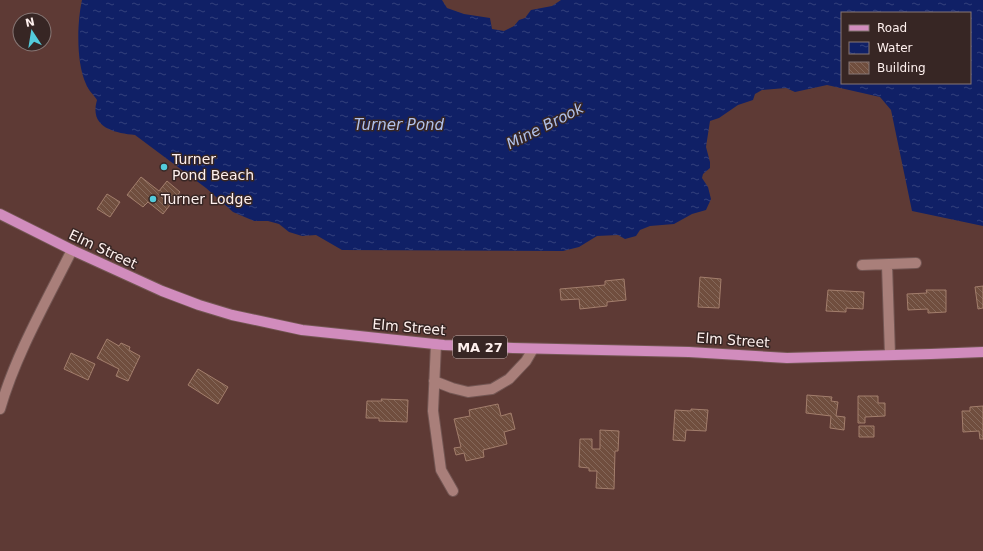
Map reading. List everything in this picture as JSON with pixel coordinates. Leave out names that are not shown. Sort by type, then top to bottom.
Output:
[{"type":"main road","name":"Elm Street","points":[[0,214],[72,250],[162,291],[199,305],[232,315],[302,330],[436,344],[533,349],[689,352],[787,358],[983,352]]},
{"type":"street","points":[[0,410],[6,387],[20,354],[72,250]]},
{"type":"street","points":[[862,266],[916,263]]},
{"type":"street","points":[[887,265],[890,355]]},
{"type":"street","points":[[436,344],[433,411],[441,470],[453,491]]},
{"type":"street","points":[[434,381],[468,392],[492,389],[509,379],[526,361],[533,349]]},
{"type":"water","name":"Turner Pond","points":[[82,0],[442,0],[447,8],[464,14],[490,18],[492,29],[504,31],[514,26],[519,20],[525,18],[531,10],[552,6],[561,0],[983,0],[983,226],[912,211],[891,110],[880,97],[827,85],[795,92],[786,88],[762,90],[755,94],[753,100],[738,105],[719,118],[710,121],[706,147],[710,168],[703,174],[702,178],[708,187],[711,199],[706,210],[692,214],[674,224],[650,226],[640,230],[636,236],[625,239],[618,235],[597,236],[579,247],[563,251],[342,250],[316,235],[302,236],[289,232],[279,224],[268,221],[254,221],[233,212],[206,188],[135,135],[111,130],[105,127],[96,117],[95,109],[97,100],[87,86],[80,65],[78,42]]},
{"type":"building","name":"Turner Lodge","points":[[141,177],[159,191],[167,181],[180,192],[163,214],[148,202],[143,207],[127,195]]},
{"type":"building","points":[[107,194],[120,202],[110,217],[97,209]]},
{"type":"building","points":[[700,277],[721,279],[719,308],[698,307]]},
{"type":"building","points":[[624,279],[626,300],[607,302],[607,306],[580,309],[579,299],[561,300],[560,289],[605,285],[605,281]]},
{"type":"building","points":[[983,286],[983,308],[978,309],[975,287]]},
{"type":"building","points":[[828,290],[864,292],[863,309],[846,308],[846,312],[826,311]]},
{"type":"building","points":[[926,290],[946,290],[946,312],[928,313],[928,309],[908,310],[907,294],[927,293]]},
{"type":"building","points":[[107,339],[119,346],[121,343],[130,347],[129,350],[140,356],[128,381],[116,376],[119,369],[97,358]]},
{"type":"building","points":[[71,353],[95,364],[88,380],[64,369]]},
{"type":"building","points":[[198,369],[228,387],[218,404],[188,385]]},
{"type":"building","points":[[807,395],[832,397],[831,401],[838,402],[836,416],[845,417],[844,430],[830,428],[831,416],[806,413]]},
{"type":"building","points":[[858,396],[878,396],[878,403],[885,403],[885,416],[865,417],[865,423],[858,423]]},
{"type":"building","points":[[381,399],[408,400],[407,422],[379,421],[379,418],[366,418],[367,401],[382,401]]},
{"type":"building","points":[[498,404],[501,416],[511,413],[515,429],[504,432],[507,444],[483,450],[484,457],[466,461],[464,453],[456,455],[454,448],[461,447],[454,419],[470,416],[469,410]]},
{"type":"building","points":[[983,406],[983,439],[980,439],[979,431],[963,432],[962,411],[970,411],[970,407]]},
{"type":"building","points":[[691,409],[708,410],[706,431],[686,430],[685,441],[673,440],[675,410],[691,411]]},
{"type":"building","points":[[859,426],[874,426],[874,437],[859,437]]},
{"type":"building","points":[[600,430],[619,431],[618,451],[615,451],[614,489],[596,488],[597,471],[589,471],[589,468],[579,467],[580,439],[592,439],[592,449],[600,449]]},
{"type":"place","name":"Turner Pond Beach","points":[[164,167]]},
{"type":"place","name":"Turner Lodge","points":[[153,199]]},
{"type":"water label","name":"Mine Brook","points":[[545,126]]}]
